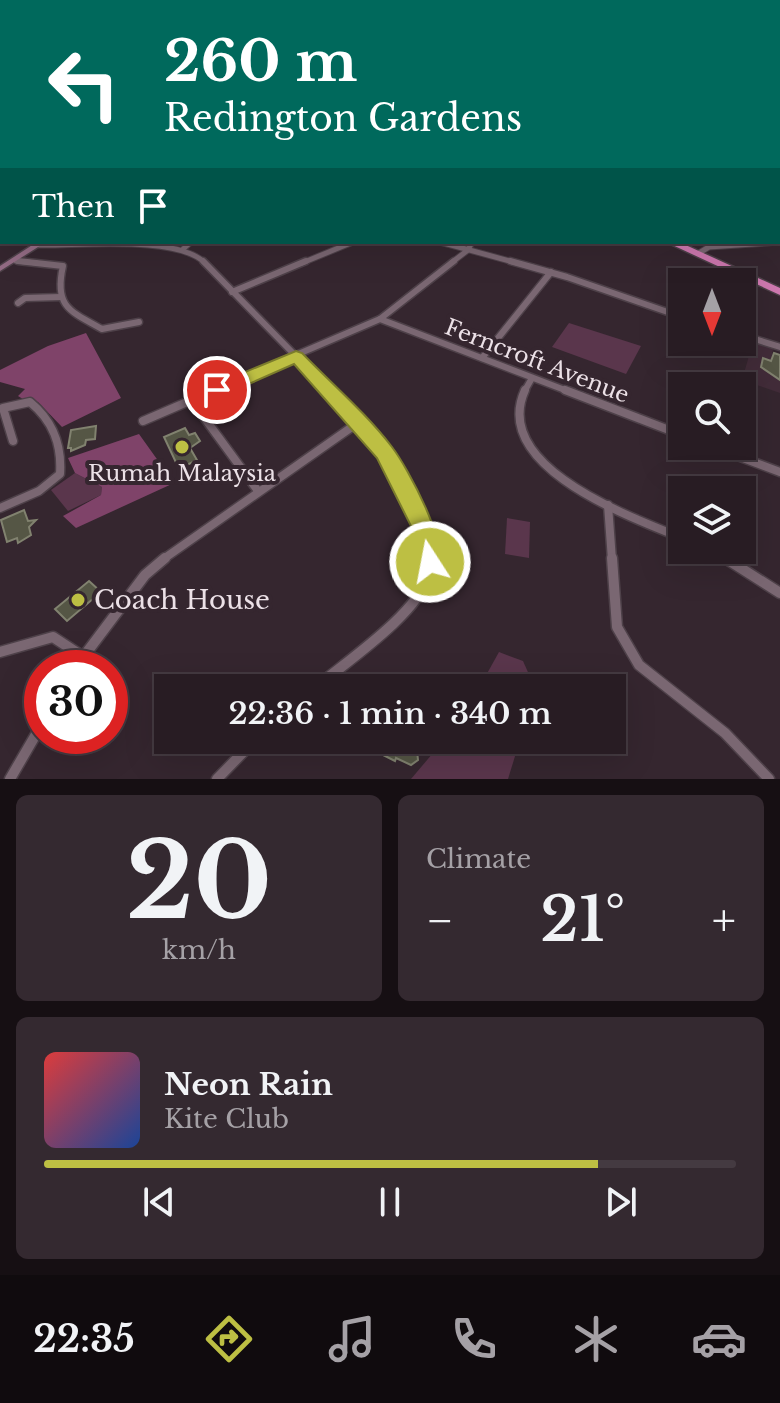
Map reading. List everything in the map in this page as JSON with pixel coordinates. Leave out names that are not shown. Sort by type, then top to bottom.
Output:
[{"type":"highway","points":[[677,244],[701,252]]},
{"type":"highway","points":[[686,244],[780,289]]},
{"type":"street","points":[[0,269],[39,244]]},
{"type":"street","points":[[152,244],[182,250],[200,258],[359,422],[385,453],[417,513],[429,546],[427,578],[409,608],[331,674]]},
{"type":"street","points":[[182,250],[189,244]]},
{"type":"street","points":[[232,292],[344,244]]},
{"type":"street","points":[[447,244],[551,272],[668,312]]},
{"type":"street","points":[[143,421],[380,319],[468,250],[471,244]]},
{"type":"street","points":[[701,252],[764,244]]},
{"type":"street","points":[[16,261],[63,266],[58,286],[61,297],[66,304],[102,329],[139,322]]},
{"type":"street","points":[[482,358],[551,272]]},
{"type":"street","points":[[18,303],[25,298],[61,297]]},
{"type":"street","name":"Ferncroft Avenue","points":[[380,319],[668,430]]},
{"type":"street","points":[[756,339],[780,347]]},
{"type":"street","points":[[532,378],[520,405],[521,419],[530,444],[556,475],[608,505],[668,532]]},
{"type":"street","points":[[192,401],[258,491]]},
{"type":"street","points":[[0,508],[39,491],[60,474],[62,457],[57,438],[42,411],[30,402],[3,408],[13,441]]},
{"type":"street","points":[[87,650],[145,575],[178,547],[359,422]]},
{"type":"street","points":[[748,460],[780,472]]},
{"type":"street","points":[[608,505],[617,627],[622,640],[639,665],[725,733],[769,779]]},
{"type":"street","points":[[737,564],[780,593]]},
{"type":"street","points":[[1,649],[53,637],[73,650]]},
{"type":"street","points":[[10,779],[25,754]]},
{"type":"street","points":[[217,779],[241,754]]},
{"type":"shaded area","points":[[569,323],[641,346],[626,374],[552,347]]},
{"type":"shaded area","points":[[86,333],[121,398],[62,427],[38,402],[26,401],[18,396],[25,389],[0,382],[0,370],[48,346]]},
{"type":"shaded area","points":[[756,343],[773,349],[771,361],[763,358],[761,367],[780,380],[780,393],[756,385],[756,372],[744,372],[749,356],[756,356]]},
{"type":"shaded area","points":[[139,434],[174,483],[76,528],[63,516],[101,495],[102,487],[75,473],[68,458]]},
{"type":"shaded area","points":[[75,473],[102,487],[101,495],[68,511],[51,490]]},
{"type":"shaded area","points":[[507,518],[530,522],[529,558],[505,554]]},
{"type":"shaded area","points":[[499,652],[523,661],[529,674],[487,674]]},
{"type":"shaded area","points":[[432,754],[516,754],[508,779],[411,779]]},
{"type":"building","points":[[774,353],[780,355],[780,380],[761,367],[763,358],[771,361]]},
{"type":"building","points":[[96,426],[95,439],[86,440],[85,445],[71,451],[68,448],[71,430]]},
{"type":"building","name":"Rumah Malaysia","points":[[185,428],[189,435],[195,433],[200,441],[190,448],[197,460],[179,469],[164,437]]},
{"type":"building","points":[[24,510],[28,521],[36,520],[29,527],[31,535],[18,543],[17,538],[7,542],[1,520]]},
{"type":"building","name":"Coach House","points":[[89,581],[101,592],[67,621],[55,609]]},
{"type":"building","points":[[417,754],[418,760],[411,765],[383,755]]},
{"type":"place","name":"Rumah Malaysia","points":[[182,447]]},
{"type":"place","name":"Coach House","points":[[78,600]]},
{"type":"route","points":[[217,390],[296,357],[385,453],[425,530],[430,562]]}]
